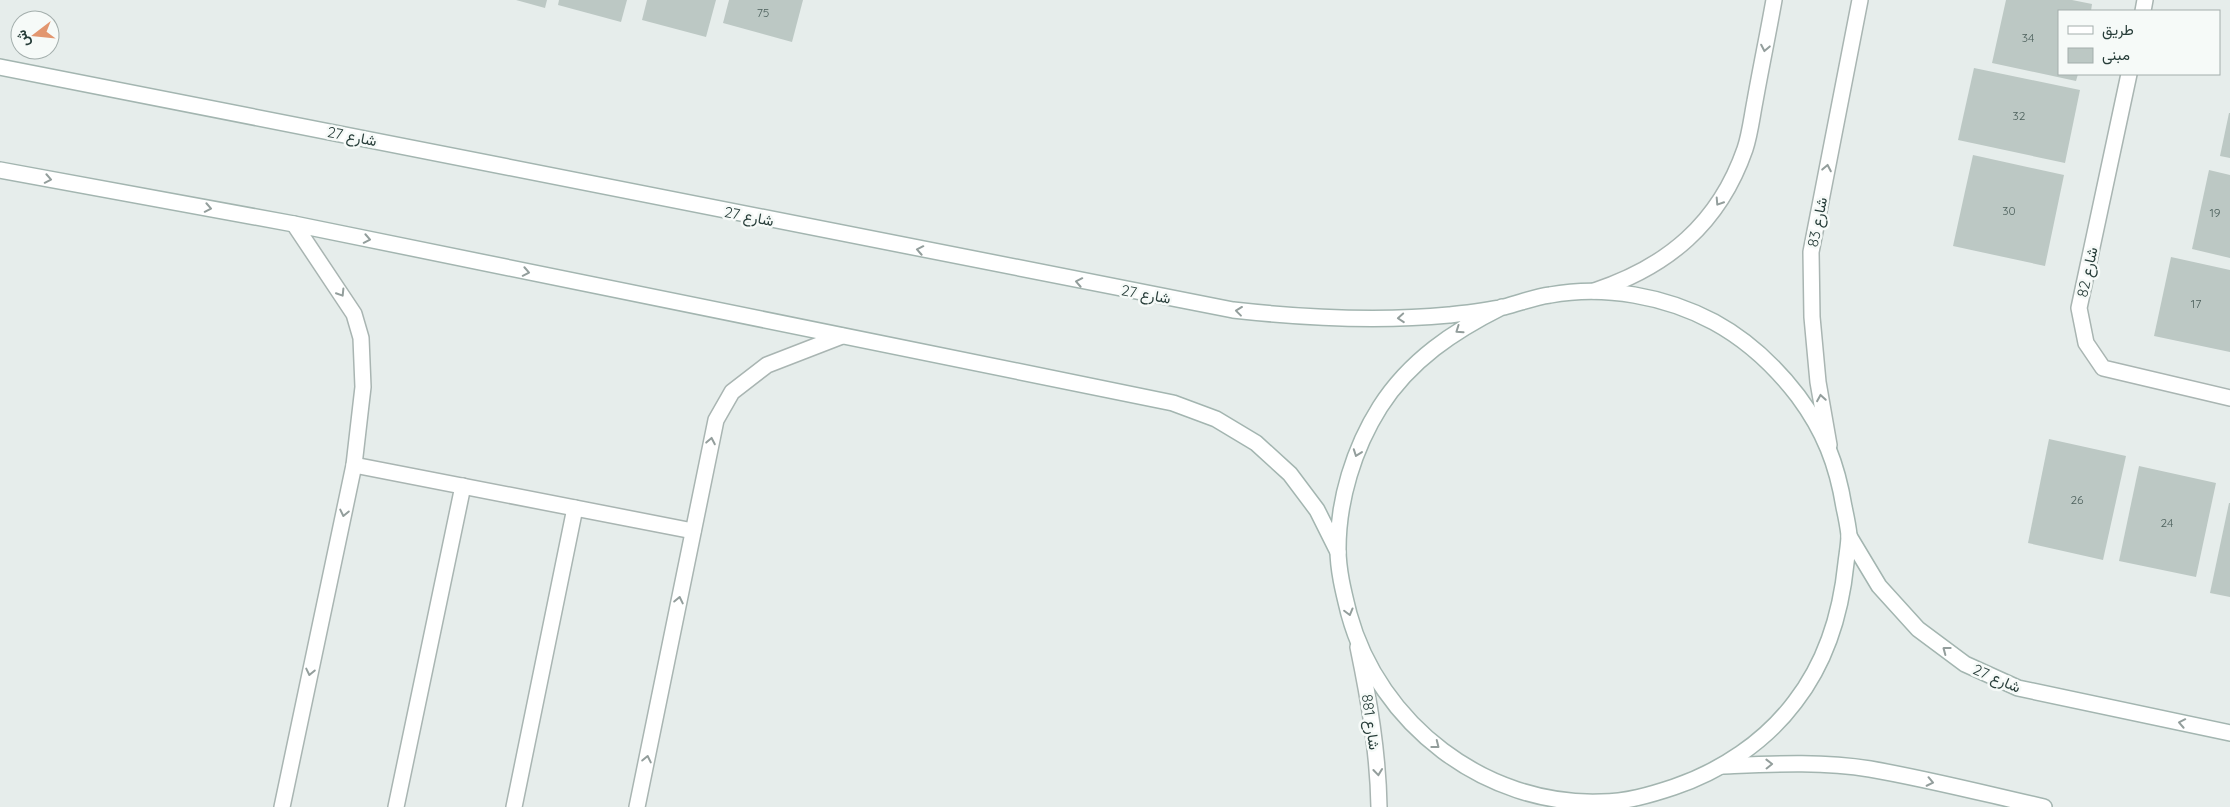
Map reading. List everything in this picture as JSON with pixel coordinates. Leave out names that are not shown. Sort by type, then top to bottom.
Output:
[{"type":"main road","points":[[1593,291],[1623,282],[1651,267],[1677,249],[1699,228],[1718,204],[1734,176],[1746,147],[1774,0]]},
{"type":"main road","name":"شارع 83","points":[[1829,447],[1812,317],[1811,252],[1860,0]]},
{"type":"main road","name":"شارع 27","points":[[0,67],[1233,310],[1340,319],[1448,315],[1502,307]]},
{"type":"main road","name":"شارع 82","points":[[2129,75],[2079,308],[2086,343],[2103,368],[2230,398]]},
{"type":"main road","points":[[0,170],[294,224],[1173,403],[1216,419],[1256,443],[1290,474],[1317,510],[1338,552]]},
{"type":"main road","points":[[282,807],[354,465],[363,387],[361,338],[354,314],[294,224]]},
{"type":"main road","points":[[1593,291],[1636,295],[1677,305],[1716,323],[1750,346],[1782,376],[1808,409],[1829,447],[1841,491],[1849,536],[1843,596],[1825,652],[1795,702],[1754,745],[1704,777],[1648,796],[1594,805],[1523,792],[1487,778],[1452,759],[1422,734],[1395,706],[1373,673],[1356,638],[1344,595],[1338,552],[1342,512],[1350,474],[1363,437],[1382,404],[1406,373],[1435,347],[1467,325],[1502,307],[1551,294],[1593,291]]},
{"type":"main road","points":[[637,807],[716,420],[732,392],[767,365],[842,336]]},
{"type":"main road","points":[[354,465],[693,531]]},
{"type":"main road","points":[[396,807],[463,486]]},
{"type":"main road","points":[[514,807],[575,508]]},
{"type":"main road","name":"شارع 27","points":[[1849,536],[1886,593],[1918,629],[1965,664],[2018,688],[2230,733]]},
{"type":"main road","name":"شارع 881","points":[[1356,638],[1371,709],[1379,781],[1379,807]]},
{"type":"main road","points":[[1721,766],[1770,764],[1869,769],[2044,807]]},
{"type":"building","points":[[516,0],[547,0],[545,8]]},
{"type":"building","points":[[559,0],[627,0],[621,22],[558,5]]},
{"type":"building","points":[[647,0],[716,0],[706,37],[642,20]]},
{"type":"building","points":[[729,0],[803,0],[792,42],[723,23]]},
{"type":"building","points":[[2006,0],[2072,0],[2092,4],[2091,10],[2058,10],[2058,75],[2078,75],[2076,81],[1992,63]]},
{"type":"building","points":[[1974,68],[2080,90],[2065,163],[1958,140]]},
{"type":"building","points":[[2230,113],[2230,158],[2220,156]]},
{"type":"building","points":[[1973,155],[2064,175],[2045,266],[1953,246]]},
{"type":"building","points":[[2209,170],[2230,175],[2230,258],[2192,249]]},
{"type":"building","points":[[2171,257],[2230,270],[2230,352],[2154,336]]},
{"type":"building","points":[[2049,439],[2126,456],[2103,560],[2028,543]]},
{"type":"building","points":[[2139,466],[2216,483],[2196,577],[2119,561]]},
{"type":"building","points":[[2230,503],[2230,597],[2210,593]]}]
